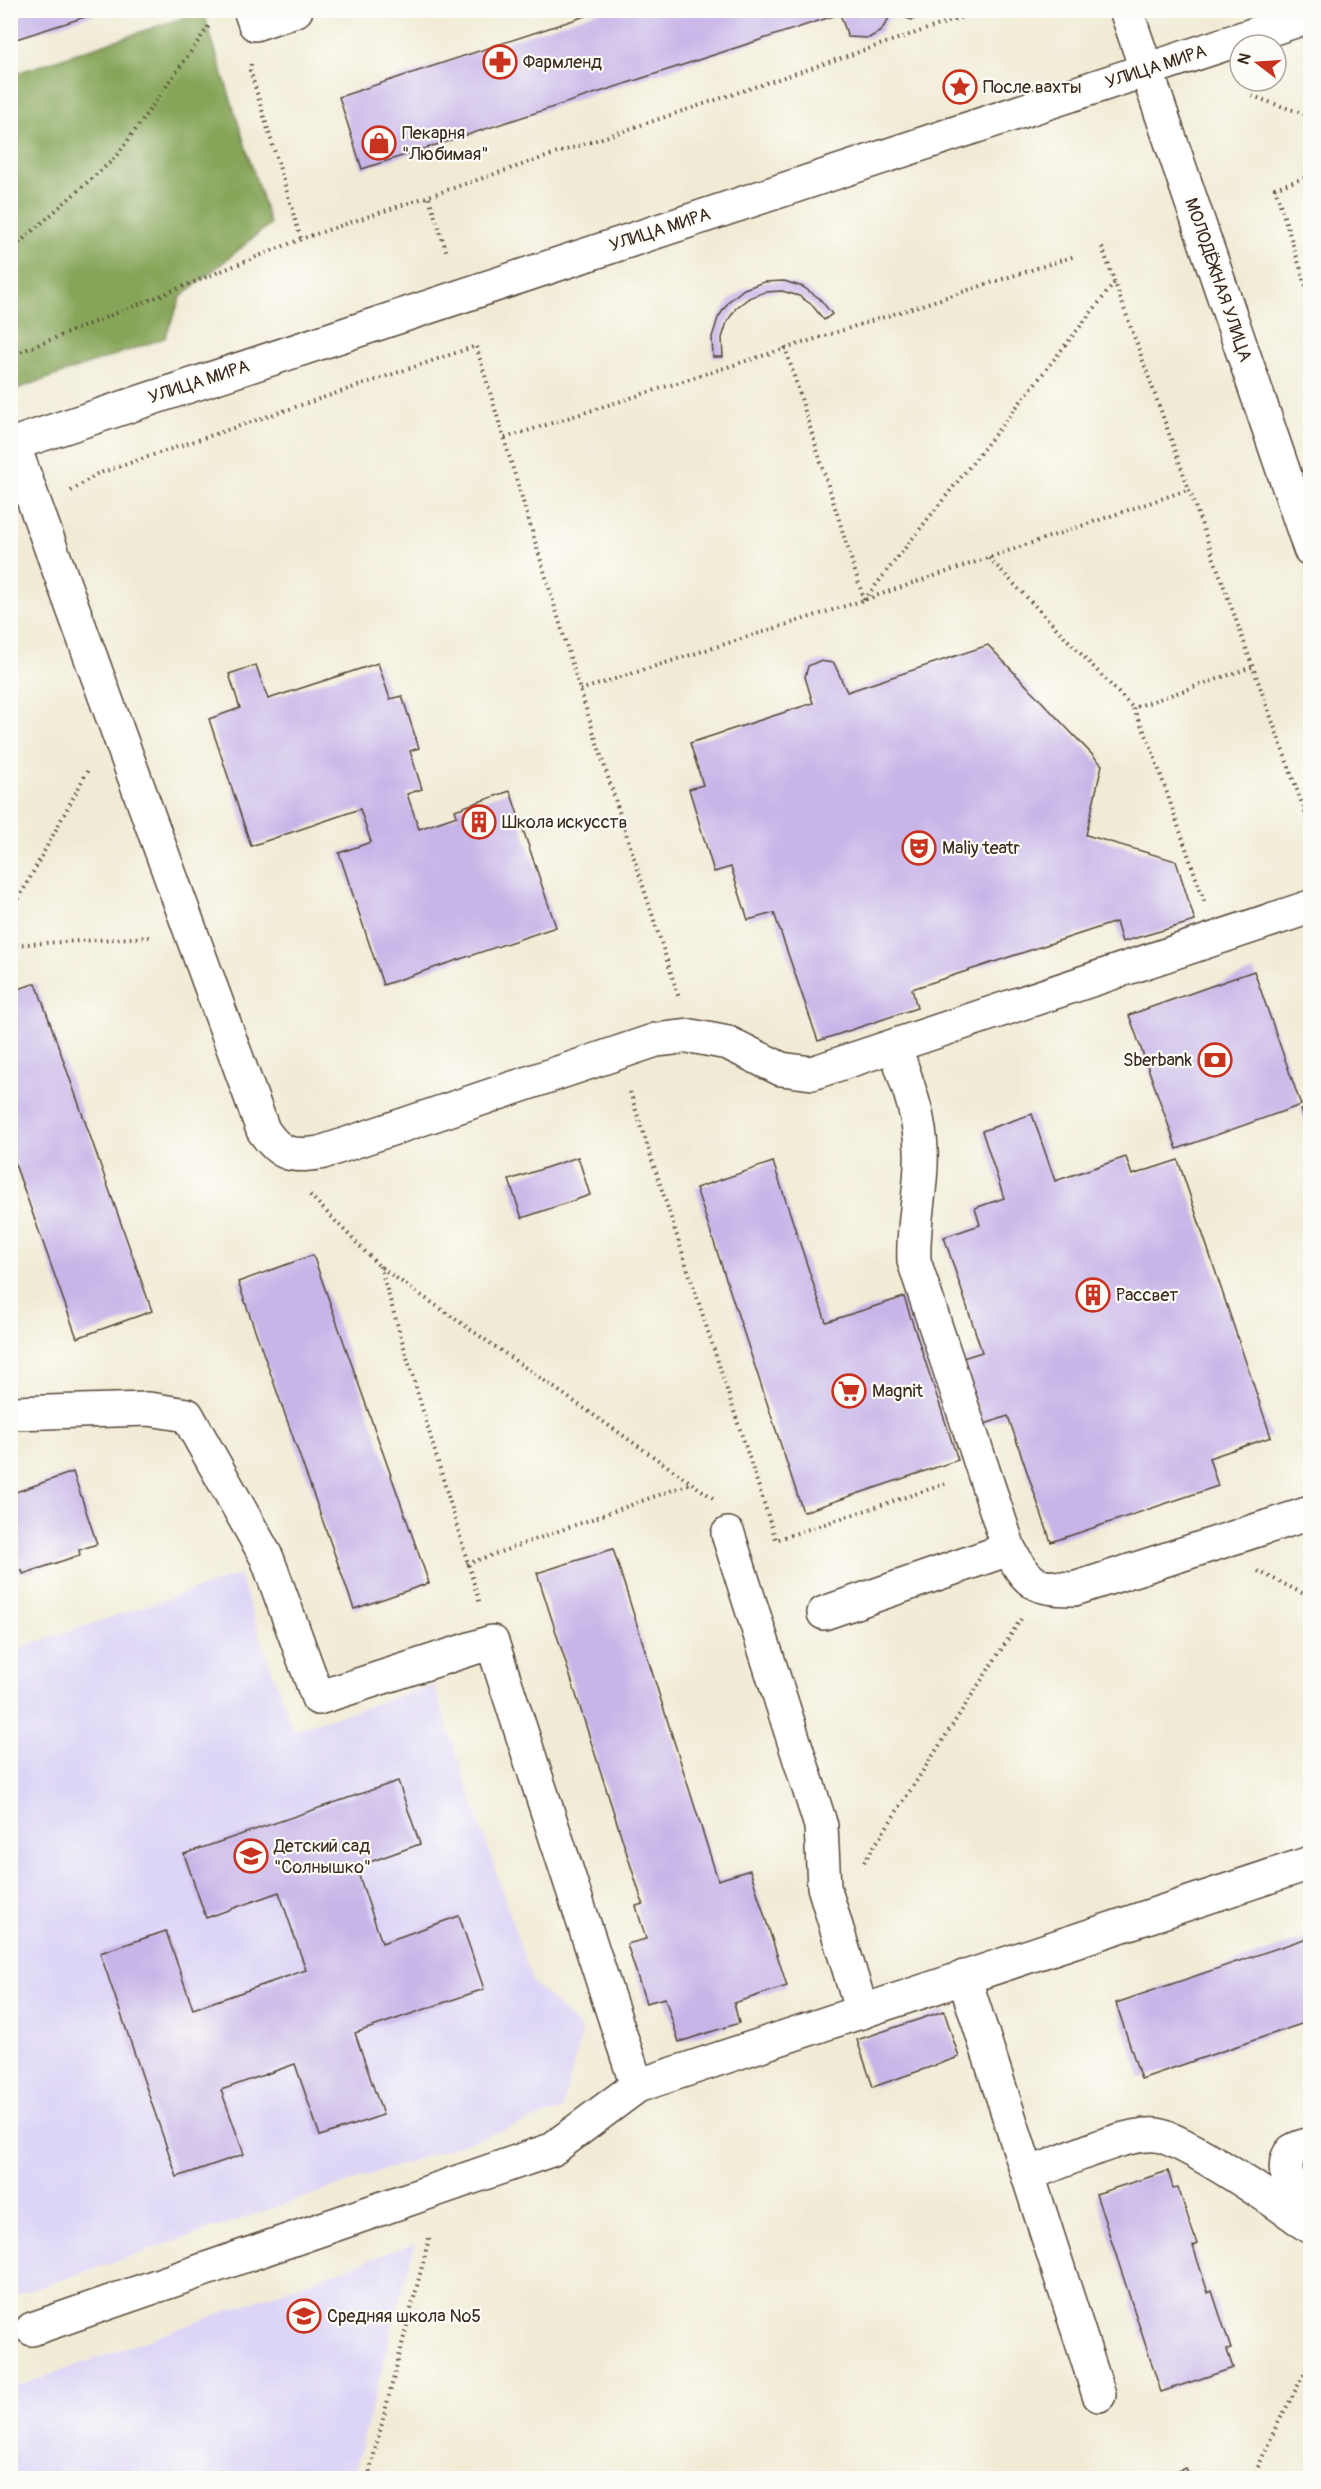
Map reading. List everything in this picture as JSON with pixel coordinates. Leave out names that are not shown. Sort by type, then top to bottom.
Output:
[{"type":"street","points":[[252,17],[296,10]]},
{"type":"street","name":"МОЛОДЁЖНАЯ УЛИЦА","points":[[1126,10],[1311,549]]},
{"type":"street","name":"УЛИЦА МИРА","points":[[12,444],[1311,16]]},
{"type":"street","points":[[12,444],[115,719],[263,1130],[276,1148],[300,1155],[320,1153],[656,1040],[691,1036],[728,1043],[782,1069],[812,1072],[895,1047],[1311,907]]},
{"type":"street","points":[[895,1047],[917,1113],[921,1151],[913,1231],[914,1261],[1010,1549],[1022,1572],[1041,1588],[1074,1589],[1311,1513]]},
{"type":"street","points":[[11,1410],[149,1409],[187,1415],[267,1558],[318,1698],[492,1642],[637,2086]]},
{"type":"street","points":[[728,1534],[821,1826],[824,1887],[862,2012]]},
{"type":"street","points":[[824,1613],[1010,1549]]},
{"type":"street","points":[[32,2329],[551,2150],[637,2086],[1311,1863]]},
{"type":"street","points":[[964,1977],[1099,2395]]},
{"type":"street","points":[[1029,2174],[1132,2137],[1158,2135],[1188,2148],[1307,2224]]},
{"type":"street","points":[[1307,2224],[1287,2173],[1286,2162],[1292,2152],[1311,2144]]},
{"type":"street","points":[[1246,2185],[1287,2173]]},
{"type":"path","points":[[10,356],[301,239],[429,198],[984,10]]},
{"type":"path","points":[[252,17],[250,70],[301,239]]},
{"type":"path","points":[[10,251],[116,157],[213,19]]},
{"type":"path","points":[[1252,96],[1311,116]]},
{"type":"path","points":[[1311,176],[1275,188],[1311,299]]},
{"type":"path","points":[[429,198],[447,253]]},
{"type":"path","points":[[1102,247],[1311,826]]},
{"type":"path","points":[[505,438],[1076,256]]},
{"type":"path","points":[[864,600],[1116,281]]},
{"type":"path","points":[[39,513],[97,474],[476,346],[580,690],[691,1036]]},
{"type":"path","points":[[785,347],[864,600]]},
{"type":"path","points":[[580,690],[864,600],[1191,489]]},
{"type":"path","points":[[989,558],[1133,708],[1149,741],[1217,940]]},
{"type":"path","points":[[1133,708],[1255,666]]},
{"type":"path","points":[[10,915],[115,719]]},
{"type":"path","points":[[10,945],[192,935]]},
{"type":"path","points":[[618,1054],[776,1540]]},
{"type":"path","points":[[276,1148],[310,1194],[379,1266],[720,1502]]},
{"type":"path","points":[[379,1266],[492,1642]]},
{"type":"path","points":[[776,1540],[984,1472]]},
{"type":"path","points":[[467,1564],[692,1483]]},
{"type":"path","points":[[767,1533],[776,1540]]},
{"type":"path","points":[[831,1914],[1041,1588]]},
{"type":"path","points":[[368,2478],[443,2187]]},
{"type":"path","points":[[1253,2478],[1276,2427],[1311,2363]]},
{"type":"shaded area","name":"Детский сад \"Солнышко\"","points":[[239,1575],[293,1730],[434,1685],[532,1981],[582,2030],[562,2110],[11,2297],[10,1651]]},
{"type":"shaded area","name":"Средняя школа №5","points":[[415,2243],[353,2478],[11,2478],[11,2389]]},
{"type":"green space","points":[[203,11],[270,224],[181,297],[165,338],[11,391],[11,75]]},
{"type":"building","points":[[10,10],[104,10],[104,11],[10,41]]},
{"type":"building","points":[[604,10],[940,11],[912,20],[892,13],[881,31],[869,38],[848,37],[840,14],[362,169],[339,97]]},
{"type":"building","points":[[784,281],[803,287],[819,298],[832,314],[824,320],[812,305],[799,296],[782,291],[765,292],[749,298],[736,308],[727,322],[722,338],[723,357],[713,357],[712,337],[718,318],[729,301],[744,289],[764,282]]},
{"type":"building","name":"Maliy teatr","points":[[988,645],[1102,765],[1086,835],[1176,861],[1195,921],[1122,942],[1116,922],[912,989],[917,1008],[818,1041],[774,913],[748,920],[731,867],[714,872],[689,789],[703,785],[690,743],[813,703],[805,677],[808,666],[819,661],[834,663],[847,692]]},
{"type":"building","name":"Школа искусств","points":[[378,663],[390,699],[402,696],[419,748],[410,751],[422,789],[407,794],[419,829],[457,816],[455,810],[510,791],[556,927],[383,985],[339,853],[371,842],[360,809],[251,846],[209,719],[240,708],[229,674],[256,665],[268,699]]},
{"type":"building","name":"Sberbank","points":[[1254,971],[1301,1105],[1177,1149],[1129,1015]]},
{"type":"building","points":[[36,983],[152,1311],[77,1338],[10,1150],[10,992]]},
{"type":"building","points":[[1310,1107],[1310,1134],[1301,1110]]},
{"type":"building","name":"Рассвет","points":[[1032,1114],[1055,1181],[1126,1157],[1132,1175],[1178,1160],[1271,1437],[1209,1458],[1218,1486],[1051,1542],[1008,1416],[982,1425],[960,1359],[982,1352],[944,1237],[980,1225],[975,1208],[1004,1198],[982,1131]]},
{"type":"building","points":[[578,1157],[590,1195],[522,1218],[509,1180]]},
{"type":"building","name":"Magnit","points":[[773,1162],[826,1322],[904,1297],[958,1460],[803,1512],[696,1188]]},
{"type":"building","points":[[313,1255],[429,1583],[354,1609],[238,1282]]},
{"type":"building","points":[[73,1472],[97,1544],[79,1550],[80,1555],[23,1574],[22,1570],[10,1574],[10,1494]]},
{"type":"building","points":[[613,1549],[718,1880],[750,1870],[787,1986],[734,2003],[739,2023],[679,2042],[665,1998],[646,2003],[627,1944],[646,1939],[636,1906],[643,1904],[537,1573]]},
{"type":"building","points":[[398,1781],[420,1844],[356,1867],[382,1943],[459,1916],[484,1989],[355,2033],[383,2115],[320,2136],[295,2064],[221,2090],[244,2154],[177,2177],[100,1953],[166,1931],[193,2009],[306,1970],[279,1892],[206,1918],[184,1854]]},
{"type":"building","points":[[1310,1937],[1310,2021],[1141,2079],[1116,2003]]},
{"type":"building","points":[[944,2011],[959,2057],[873,2087],[857,2040]]},
{"type":"building","points":[[1168,2171],[1173,2188],[1178,2187],[1197,2244],[1193,2246],[1208,2293],[1212,2291],[1231,2349],[1227,2350],[1233,2368],[1161,2392],[1096,2194]]},
{"type":"building","points":[[1186,2468],[1190,2478],[1143,2478],[1161,2472],[1162,2476]]},
{"type":"place","name":"Фармленд","points":[[500,62]]},
{"type":"place","name":"После вахты","points":[[960,87]]},
{"type":"place","name":"Пекарня \"Любимая\"","points":[[379,143]]},
{"type":"place","name":"Школа искусств","points":[[479,822]]},
{"type":"place","name":"Maliy teatr","points":[[919,848]]},
{"type":"place","name":"Sberbank","points":[[1215,1060]]},
{"type":"place","name":"Рассвет","points":[[1093,1295]]},
{"type":"place","name":"Magnit","points":[[849,1391]]},
{"type":"place","name":"Детский сад \"Солнышко\"","points":[[251,1856]]},
{"type":"place","name":"Средняя школа №5","points":[[304,2316]]}]
